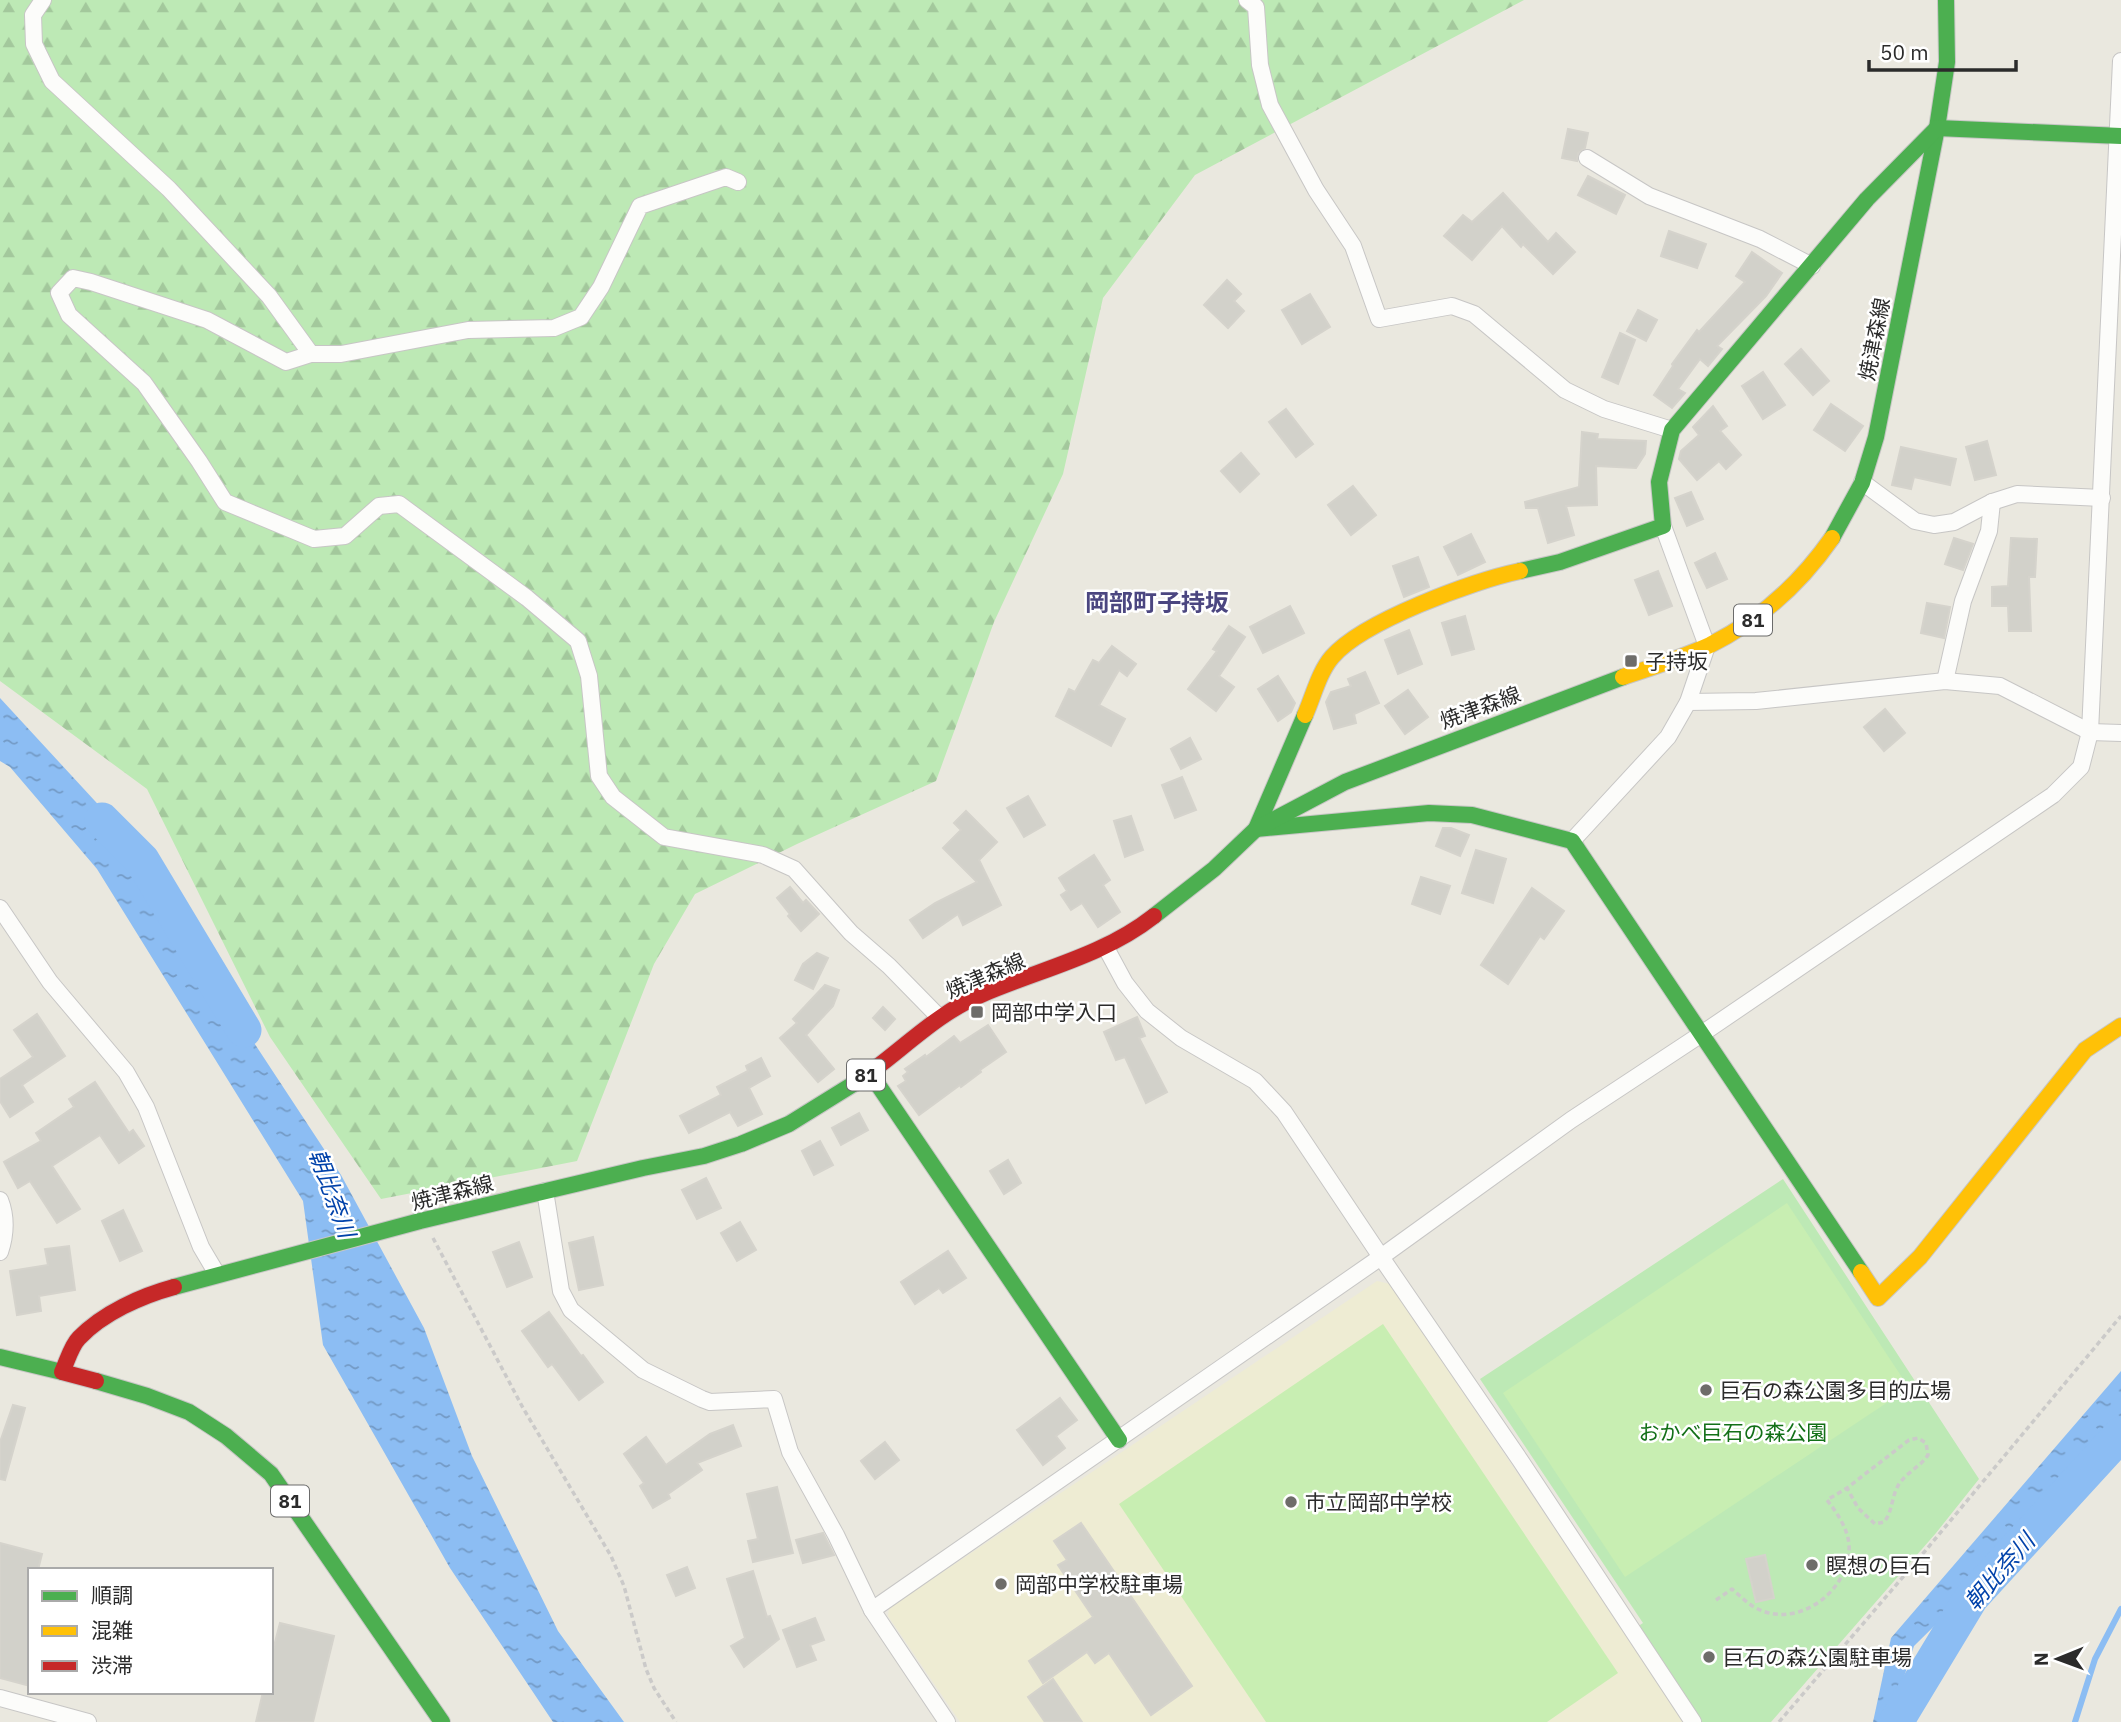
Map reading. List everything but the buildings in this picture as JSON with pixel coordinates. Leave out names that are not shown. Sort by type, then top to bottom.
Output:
[{"type":"main road","name":"焼津森線","points":[[62,1372],[77,1339],[118,1309],[151,1293],[420,1221],[704,1156],[789,1124],[870,1073],[940,1017],[982,994],[1067,964],[1105,946],[1149,920],[1214,869],[1256,829],[1345,782],[1707,646],[1769,610],[1800,581],[1834,539],[1862,482],[1876,437],[1937,128],[1947,62],[1947,0]]},
{"type":"main road","points":[[2120,136],[1937,128],[1867,199],[1671,429],[1659,482],[1663,526],[1560,562],[1486,578],[1385,621],[1346,642],[1329,660],[1256,829],[1429,813],[1472,816],[1572,841],[1878,1298],[1920,1257],[2085,1050],[2121,1026]]},
{"type":"main road","points":[[870,1073],[1119,1440]]},
{"type":"main road","points":[[0,1357],[62,1372]]},
{"type":"main road","name":"81","points":[[62,1372],[175,1406],[208,1422],[242,1446],[271,1474],[442,1722]]},
{"type":"street","points":[[43,0],[33,15],[34,44],[52,81],[169,189],[268,296],[310,355]]},
{"type":"street","points":[[1247,0],[1256,7],[1260,65],[1269,105],[1315,190],[1353,246],[1379,319],[1452,306],[1474,314],[1565,390],[1604,409],[1671,429]]},
{"type":"street","points":[[872,1610],[1381,1257],[1571,1120],[1703,1034],[2053,795],[2081,767],[2090,732],[2120,136],[2121,61]]},
{"type":"street","points":[[1587,158],[1649,196],[1760,239],[1812,266]]},
{"type":"street","points":[[738,182],[726,177],[640,206],[601,287],[581,317],[554,328],[468,330],[341,354],[310,355],[286,362],[208,320],[91,282],[74,278],[59,293],[69,315],[144,383],[225,502],[314,539],[345,536],[379,506],[399,504],[527,598],[578,641],[589,676],[599,776],[613,797],[664,837],[763,855],[794,869],[851,933],[940,1017]]},
{"type":"street","points":[[1862,482],[1915,521],[1934,525],[1954,522],[1992,502],[2017,494],[2102,498]]},
{"type":"street","points":[[1945,681],[1963,601],[1989,531],[1992,502]]},
{"type":"street","points":[[1572,841],[1668,737],[1688,702],[1707,646],[1663,526]]},
{"type":"street","points":[[1688,702],[1756,701],[1945,681],[2000,686],[2090,732],[2121,733]]},
{"type":"street","points":[[0,908],[50,982],[126,1072],[146,1107],[201,1247],[217,1275]]},
{"type":"street","points":[[1105,946],[1125,983],[1147,1011],[1181,1038],[1255,1081],[1284,1112],[1520,1460],[1693,1722]]},
{"type":"street","points":[[545,1191],[561,1291],[571,1310],[643,1370],[702,1399],[710,1402],[774,1399],[790,1452],[836,1535],[872,1610],[947,1722]]},
{"type":"street","points":[[0,1200],[4,1210],[5,1236],[0,1252]]},
{"type":"street","points":[[0,1698],[88,1722]]},
{"type":"path","points":[[433,1238],[523,1408],[611,1556],[624,1586],[646,1669],[654,1688],[676,1722]]},
{"type":"path","points":[[1779,1722],[2121,1316]]},
{"type":"path","points":[[1716,1600],[1732,1590],[1755,1608],[1772,1613],[1794,1613],[1811,1608],[1834,1590],[1846,1569],[1849,1544],[1842,1519],[1827,1500],[1847,1488],[1909,1440],[1918,1438],[1926,1443],[1928,1455],[1922,1464],[1900,1482],[1894,1494],[1890,1514],[1884,1522],[1875,1524],[1867,1519],[1847,1488]]},
{"type":"shaded area","name":"市立岡部中学校","points":[[1377,1281],[1390,1284],[1685,1722],[960,1722],[888,1616],[889,1608]]},
{"type":"green space","points":[[0,0],[1524,0],[1195,175],[1103,298],[1063,474],[994,622],[936,781],[695,894],[654,964],[577,1161],[381,1199],[270,1037],[147,789],[0,681]]},
{"type":"green space","name":"おかべ巨石の森公園","points":[[1783,1179],[1979,1479],[1936,1533],[1771,1722],[1701,1722],[1637,1627],[1643,1623],[1480,1379]]},
{"type":"green space","name":"巨石の森公園多目的広場","points":[[1787,1203],[1909,1388],[1625,1577],[1503,1393]]},
{"type":"green space","points":[[1383,1324],[1618,1673],[1547,1722],[1266,1722],[1119,1504]]},
{"type":"water","points":[[0,698],[118,826],[220,991],[341,1175],[424,1328],[472,1456],[558,1631],[624,1722],[553,1722],[450,1568],[323,1345],[303,1201],[97,869],[10,767],[0,761]]},
{"type":"water","points":[[2121,1371],[2121,1442],[1914,1646],[1893,1711],[1894,1722],[1873,1722],[1891,1638]]},
{"type":"waterway","name":"朝比奈川","points":[[102,820],[142,860],[244,1030]]},
{"type":"waterway","name":"朝比奈川","points":[[1896,1722],[1971,1598],[2121,1434]]},
{"type":"waterway","points":[[2075,1722],[2095,1659],[2121,1609]]},
{"type":"traffic: fast","points":[[1832,538],[1862,483],[1876,437],[1937,128],[1947,62],[1946,0]]},
{"type":"traffic: fast","points":[[1520,571],[1560,562],[1663,526],[1659,482],[1672,430],[1867,199],[1937,128],[2121,136]]},
{"type":"traffic: fast","points":[[1154,916],[1214,869],[1256,829],[1345,782],[1623,677]]},
{"type":"traffic: fast","points":[[1305,715],[1256,829],[1429,813],[1472,815],[1572,841],[1861,1272]]},
{"type":"traffic: fast","points":[[870,1073],[1119,1440]]},
{"type":"traffic: fast","points":[[174,1287],[420,1221],[704,1156],[789,1124],[855,1083]]},
{"type":"traffic: fast","points":[[0,1357],[62,1372]]},
{"type":"traffic: fast","points":[[96,1381],[189,1412],[226,1436],[271,1474],[442,1722]]},
{"type":"traffic: slow","points":[[1623,677],[1699,650],[1746,624],[1793,585],[1832,538]]},
{"type":"traffic: slow","points":[[1305,715],[1323,670],[1347,643],[1420,604],[1520,571]]},
{"type":"traffic: slow","points":[[1861,1272],[1878,1298],[1920,1257],[2085,1050],[2121,1026]]},
{"type":"traffic: jam","points":[[855,1083],[965,1002],[1093,952],[1154,916]]},
{"type":"traffic: jam","points":[[96,1381],[62,1372],[76,1341],[111,1313],[136,1300],[174,1287]]},
{"type":"place","name":"子持坂","points":[[1631,661]]},
{"type":"place","name":"岡部中学入口","points":[[977,1012]]},
{"type":"place","name":"巨石の森公園多目的広場","points":[[1706,1390]]},
{"type":"place","name":"市立岡部中学校","points":[[1291,1502]]},
{"type":"place","name":"瞑想の巨石","points":[[1812,1565]]},
{"type":"place","name":"岡部中学校駐車場","points":[[1001,1584]]},
{"type":"place","name":"巨石の森公園駐車場","points":[[1709,1657]]},
{"type":"district","name":"岡部町子持坂","points":[[1157,602]]}]
